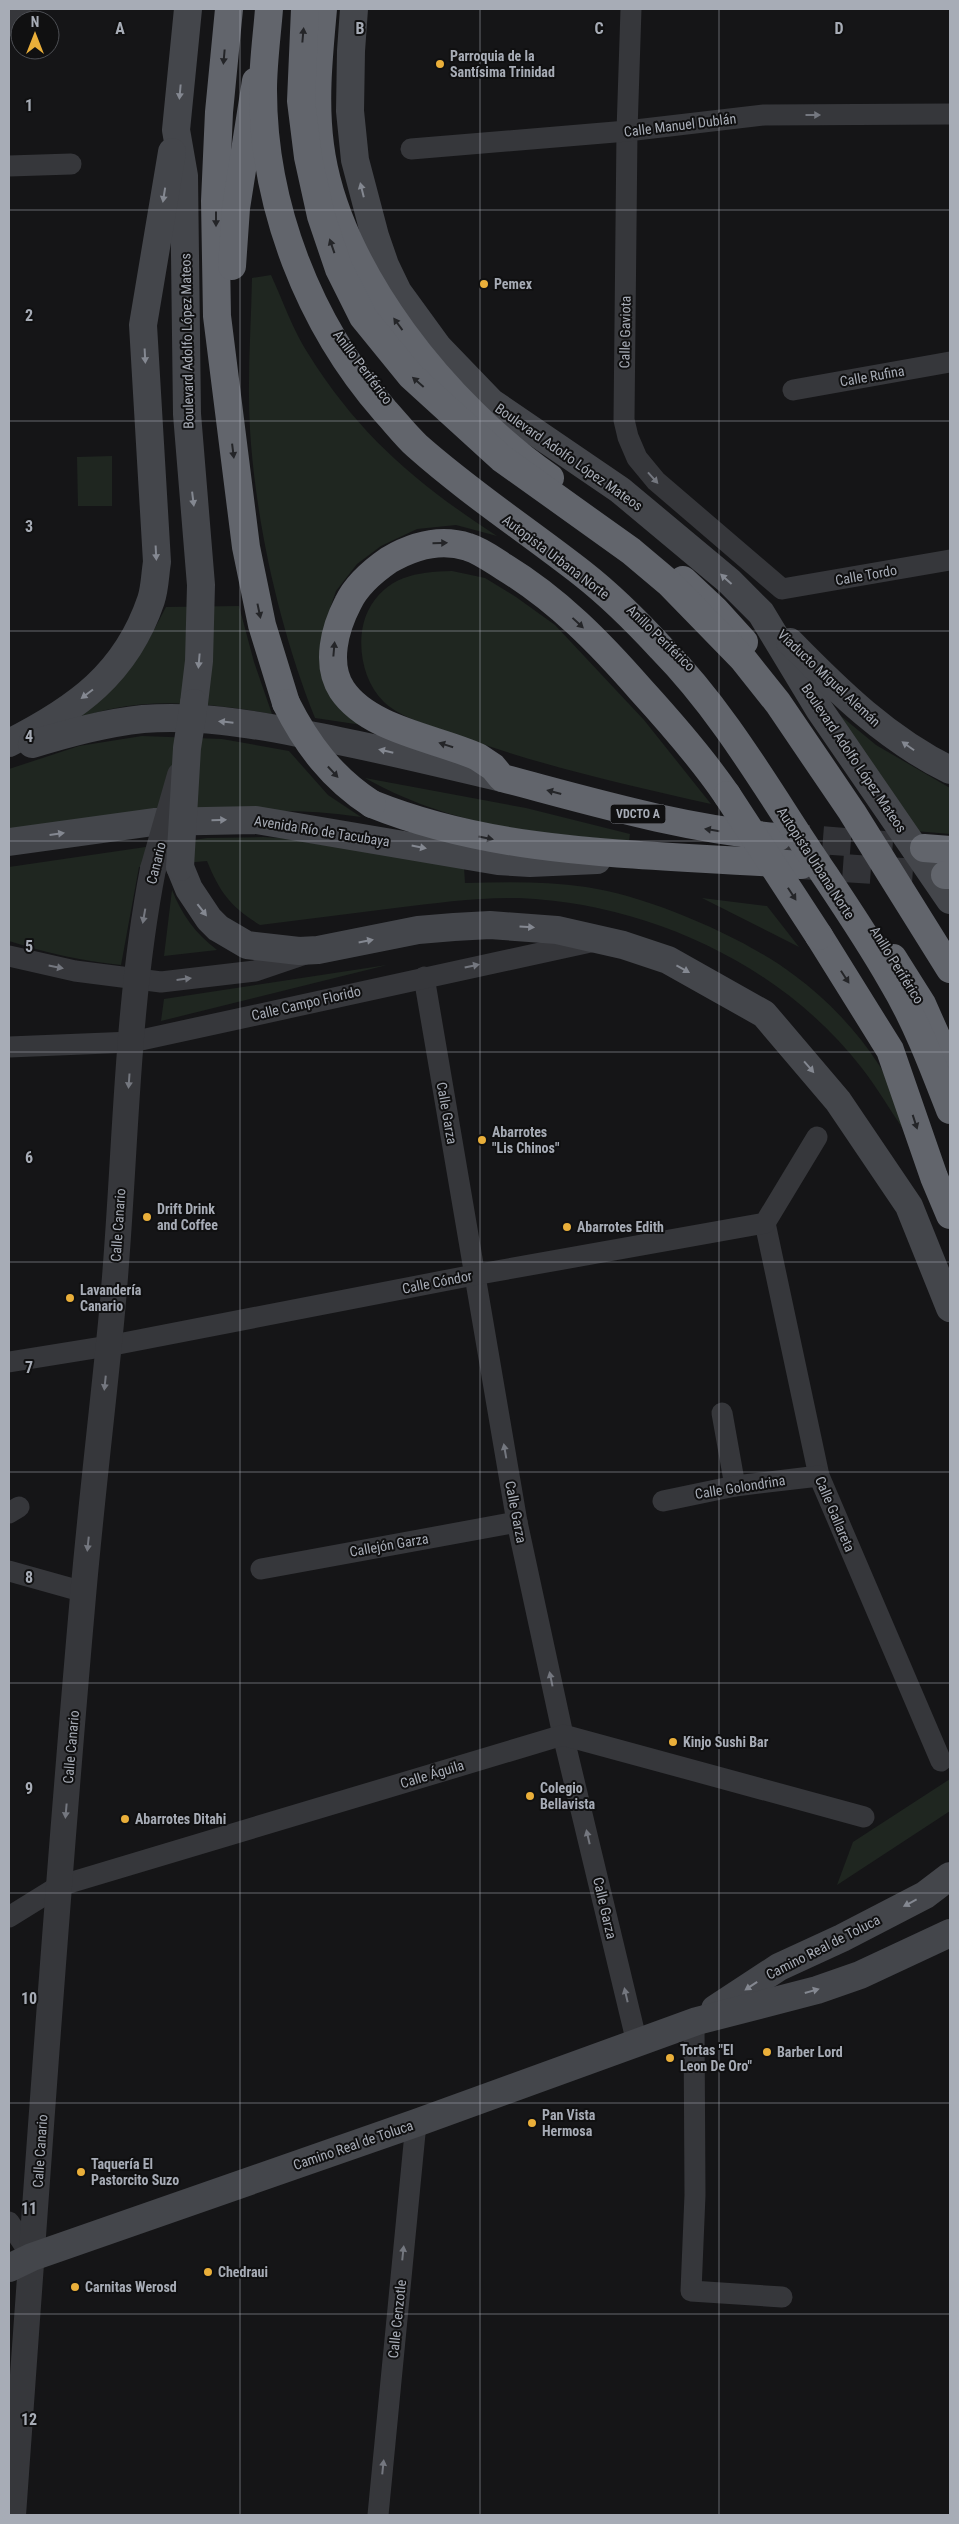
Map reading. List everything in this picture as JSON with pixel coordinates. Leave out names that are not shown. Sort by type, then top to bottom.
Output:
[{"type":"highway","points":[[228,9],[219,112],[215,201],[217,316],[240,506],[254,587],[272,662],[286,703],[296,724],[323,762],[353,792],[372,804],[440,828],[496,840],[588,852],[801,865]]},
{"type":"highway","name":"Anillo Periférico","points":[[262,9],[256,81],[257,144],[261,169],[277,222],[305,280],[345,345],[403,418],[439,459],[482,496],[611,591],[686,661],[727,707],[758,748],[922,1004],[950,1068]]},
{"type":"highway","name":"Autopista Urbana Norte","points":[[269,9],[263,90],[266,135],[279,207],[305,286],[322,323],[374,398],[414,444],[492,508],[586,576],[658,644],[698,689],[730,730],[893,982],[922,1041],[950,1110]]},
{"type":"highway","points":[[305,9],[301,101],[308,157],[321,216],[336,260],[363,317],[411,376],[501,458],[631,551],[669,584],[743,659],[778,703],[836,789],[950,969]]},
{"type":"highway","points":[[323,9],[317,79],[317,113],[320,146],[327,180],[337,214],[354,252],[394,319],[472,414],[534,467],[596,510],[662,561],[714,610],[759,659],[791,698],[822,744],[950,944]]},
{"type":"highway","points":[[229,424],[228,352],[233,253],[245,144],[256,81]]},
{"type":"highway","points":[[502,778],[493,767],[478,757],[392,726],[365,712],[342,690],[336,679],[333,663],[334,642],[340,618],[350,599],[360,586],[384,564],[416,547],[432,543],[452,543],[469,547],[524,579],[550,598],[579,623],[616,662],[704,762],[890,1050],[934,1177],[950,1215]]},
{"type":"highway","name":"VDCTO A","points":[[502,778],[686,825],[734,833],[778,837]]},
{"type":"main road","name":"Boulevard Adolfo López Mateos","points":[[188,9],[176,130],[184,176],[187,414],[201,585],[200,645],[188,748]]},
{"type":"main road","name":"Boulevard Adolfo López Mateos","points":[[354,9],[350,111],[355,160],[385,266],[398,292],[438,347],[491,402],[620,490],[729,581],[761,613],[819,708],[944,870]]},
{"type":"main road","points":[[9,743],[52,721],[94,689],[124,657],[152,598],[157,562],[143,325],[166,178],[176,130]]},
{"type":"main road","name":"Viaducto Miguel Alemán","points":[[761,613],[858,709],[922,757],[950,770]]},
{"type":"main road","points":[[9,751],[98,725],[143,719],[178,718],[263,726],[376,749],[502,778]]},
{"type":"main road","points":[[188,748],[180,867],[198,905],[218,928],[247,945],[299,951],[318,950],[418,930],[490,925],[557,930],[601,939],[668,960],[764,1014],[838,1101],[908,1206],[950,1308]]},
{"type":"main road","name":"Avenida Río de Tacubaya","points":[[9,842],[154,822],[223,819],[285,823],[498,861],[530,863],[569,861],[634,854]]},
{"type":"main road","name":"Camino Real de Toluca","points":[[696,2022],[779,1967],[842,1938],[925,1895],[950,1876]]},
{"type":"main road","name":"Camino Real de Toluca","points":[[20,2262],[416,2123],[637,2042],[696,2022],[817,1990],[860,1975],[950,1933]]},
{"type":"street","points":[[9,26],[21,9]]},
{"type":"street","name":"Calle Gaviota","points":[[631,9],[627,131],[624,420],[628,437],[637,458],[656,481],[782,589]]},
{"type":"street","name":"Calle Manuel Dublán","points":[[411,149],[627,131],[764,115],[950,114]]},
{"type":"street","points":[[9,166],[71,164]]},
{"type":"street","name":"Calle Rufina","points":[[793,390],[950,362]]},
{"type":"street","name":"Calle Tordo","points":[[782,589],[950,560]]},
{"type":"street","name":"Canario","points":[[136,980],[143,919],[153,868],[188,748]]},
{"type":"street","name":"Calle Campo Florido","points":[[9,1047],[132,1042],[424,976],[601,939]]},
{"type":"street","points":[[9,956],[75,971],[161,982],[255,971],[318,950]]},
{"type":"street","name":"Calle Garza","points":[[424,976],[517,1522],[564,1735],[637,2042]]},
{"type":"street","name":"Calle Canario","points":[[13,2515],[20,2262],[59,1886],[84,1592],[108,1346],[136,980]]},
{"type":"street","points":[[765,1224],[817,1136]]},
{"type":"street","name":"Calle Cóndor","points":[[9,1362],[108,1346],[474,1275],[765,1224]]},
{"type":"street","name":"Calle Gallareta","points":[[765,1224],[818,1476],[941,1761]]},
{"type":"street","points":[[722,1413],[734,1486]]},
{"type":"street","name":"Calle Golondrina","points":[[662,1501],[734,1486],[818,1476]]},
{"type":"street","name":"Callejón Garza","points":[[261,1569],[517,1522]]},
{"type":"street","points":[[9,1571],[84,1592]]},
{"type":"street","points":[[564,1735],[864,1817]]},
{"type":"street","name":"Calle Águila","points":[[9,1917],[59,1886],[564,1735]]},
{"type":"street","points":[[696,2022],[695,2195],[691,2292],[782,2297]]},
{"type":"street","name":"Calle Cenzotle","points":[[378,2515],[416,2123]]},
{"type":"street","points":[[9,2222],[20,2262]]},
{"type":"shaded area","points":[[271,275],[303,346],[328,384],[349,410],[392,456],[416,477],[468,517],[497,536],[456,525],[417,529],[381,546],[357,564],[336,591],[326,620],[362,725],[315,718],[291,649],[264,540],[253,466],[250,430],[252,278]]},
{"type":"shaded area","points":[[112,456],[112,506],[78,506],[77,457]]},
{"type":"shaded area","points":[[452,571],[485,578],[516,597],[555,625],[644,720],[711,804],[611,781],[513,754],[414,720],[391,708],[384,702],[370,682],[362,658],[362,634],[368,611],[375,599],[384,590],[403,578],[426,573]]},
{"type":"shaded area","points":[[239,606],[254,662],[272,714],[232,708],[172,703],[106,710],[71,721],[111,688],[146,645],[166,607]]},
{"type":"shaded area","points":[[824,702],[876,745],[950,788],[950,834],[915,831]]},
{"type":"shaded area","points":[[142,736],[222,739],[289,751],[328,795],[361,817],[317,812],[229,812],[141,820],[9,837],[9,769],[79,746]]},
{"type":"shaded area","points":[[365,778],[526,808],[630,834],[629,841],[526,830],[461,817],[398,794]]},
{"type":"shaded area","points":[[263,837],[313,840],[464,867],[465,883],[541,883],[586,887],[611,892],[666,909],[723,933],[749,946],[794,975],[841,1016],[870,1052],[883,1072],[903,1129],[861,1067],[829,1030],[792,998],[751,970],[708,946],[662,927],[615,912],[567,902],[519,898],[488,898],[441,902],[260,925],[241,912],[222,891],[207,861],[139,867],[121,965],[64,956],[9,941],[9,867],[207,838]]},
{"type":"shaded area","points":[[172,890],[180,908],[190,923],[217,950],[164,956]]},
{"type":"shaded area","points":[[702,898],[767,906],[799,947]]},
{"type":"shaded area","points":[[387,965],[161,1021],[164,999]]},
{"type":"shaded area","points":[[950,1779],[950,1811],[837,1885],[853,1842]]},
{"type":"tunnel","points":[[781,837],[924,848]]},
{"type":"tunnel","points":[[801,865],[945,875]]},
{"type":"place","name":"Parroquia de la Santísima Trinidad","points":[[440,64]]},
{"type":"place","name":"Pemex","points":[[484,284]]},
{"type":"place","name":"Abarrotes \"Lis Chinos\"","points":[[482,1140]]},
{"type":"place","name":"Drift Drink and Coffee","points":[[147,1217]]},
{"type":"place","name":"Abarrotes Edith","points":[[567,1227]]},
{"type":"place","name":"Lavandería Canario","points":[[70,1298]]},
{"type":"place","name":"Kinjo Sushi Bar","points":[[673,1742]]},
{"type":"place","name":"Colegio Bellavista","points":[[530,1796]]},
{"type":"place","name":"Abarrotes Ditahi","points":[[125,1819]]},
{"type":"place","name":"Barber Lord","points":[[767,2052]]},
{"type":"place","name":"Tortas \"El Leon De Oro\"","points":[[670,2058]]},
{"type":"place","name":"Pan Vista Hermosa","points":[[532,2123]]},
{"type":"place","name":"Taquería El Pastorcito Suzo","points":[[81,2172]]},
{"type":"place","name":"Chedraui","points":[[208,2272]]},
{"type":"place","name":"Carnitas Werosd","points":[[75,2287]]}]
